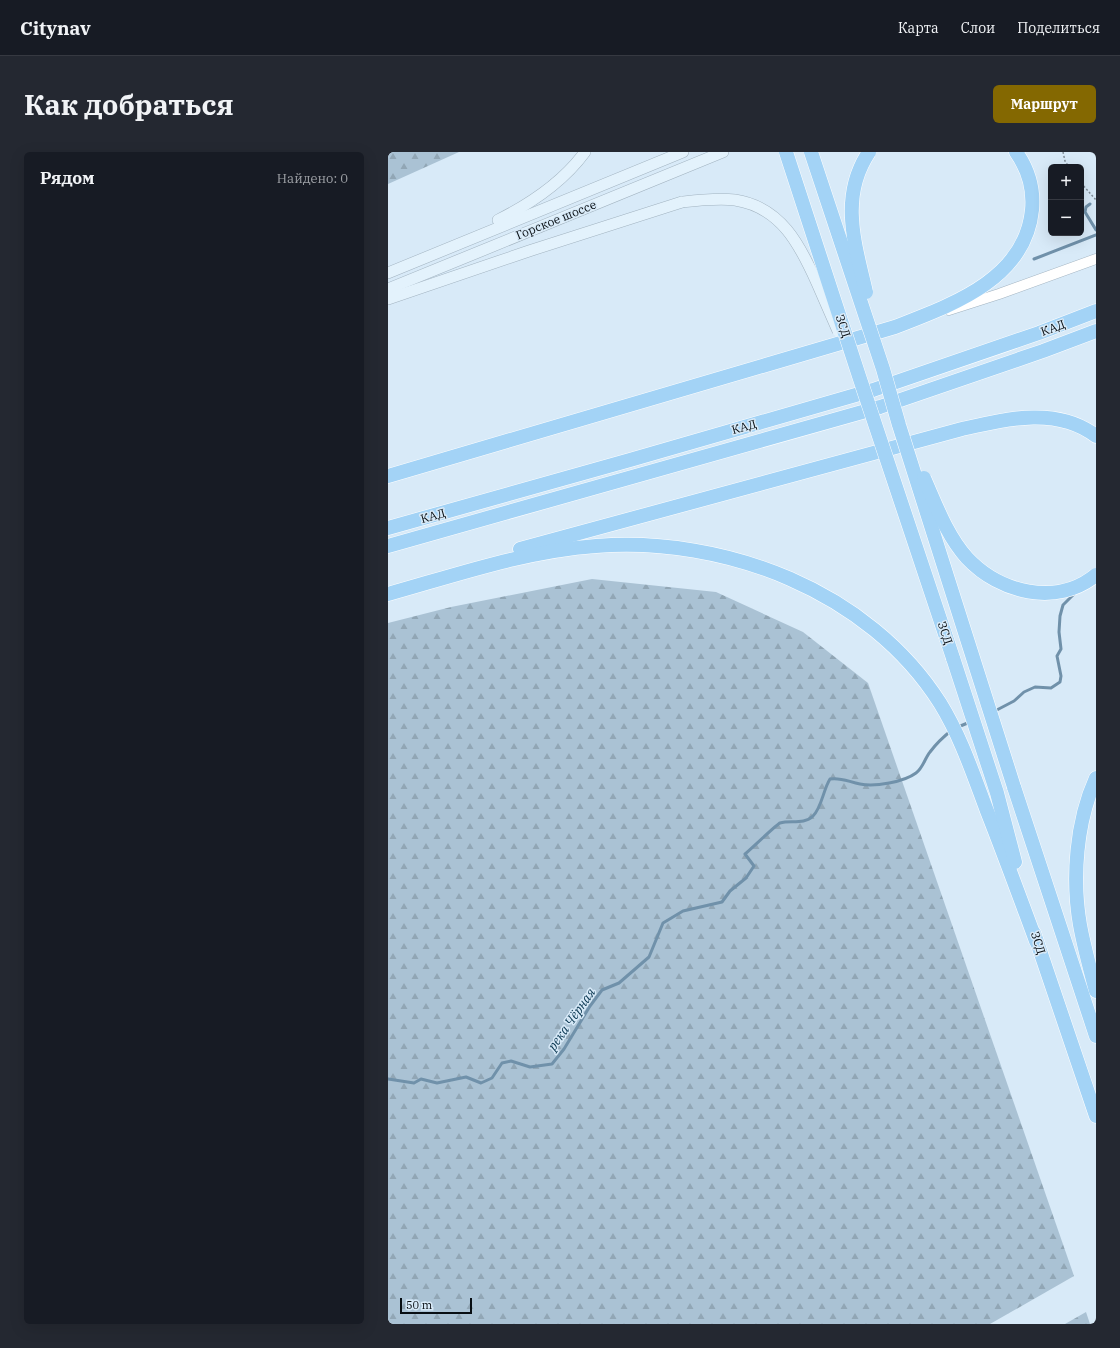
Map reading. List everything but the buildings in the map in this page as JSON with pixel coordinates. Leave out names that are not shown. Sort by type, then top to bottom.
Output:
[{"type":"highway","name":"ЗСД","points":[[786,152],[859,376],[954,658],[997,793],[1036,941],[1096,1116]]},
{"type":"highway","name":"ЗСД","points":[[811,152],[883,369],[899,425],[1014,787],[1096,1036]]},
{"type":"highway","points":[[869,152],[861,165],[852,196],[852,231],[883,369]]},
{"type":"highway","points":[[388,476],[895,327],[948,306],[979,288],[1003,269],[1018,249],[1028,228],[1031,217],[1032,194],[1027,171],[1016,152]]},
{"type":"highway","name":"КАД","points":[[388,528],[873,390],[1039,333],[1096,311]]},
{"type":"highway","name":"КАД","points":[[388,546],[880,407],[1043,351],[1096,331]]},
{"type":"highway","points":[[388,585],[962,429],[1015,418],[1033,417],[1052,418],[1071,423],[1088,430],[1096,436]]},
{"type":"highway","points":[[899,425],[948,529],[967,558],[985,574],[1003,584],[1019,590],[1050,594],[1076,588],[1096,575]]},
{"type":"highway","points":[[388,594],[531,556],[594,546],[646,544],[722,556],[777,574],[804,585],[832,600],[869,626],[897,650],[926,684],[939,703],[970,762],[1036,941]]},
{"type":"highway","points":[[1096,778],[1080,831],[1076,875],[1080,924],[1096,991]]},
{"type":"main road","points":[[435,253],[514,212],[538,196],[559,180],[585,152]]},
{"type":"main road","name":"Горское шоссе","points":[[388,273],[683,152]]},
{"type":"main road","name":"Горское шоссе","points":[[388,289],[723,152]]},
{"type":"main road","points":[[388,299],[529,251],[682,202],[721,199],[746,202],[772,216],[787,229],[800,248],[808,262],[859,376]]},
{"type":"street","points":[[895,327],[999,294],[1096,259]]},
{"type":"path","points":[[1063,152],[1064,161],[1066,164]]},
{"type":"path","points":[[1084,186],[1096,200]]},
{"type":"green space","points":[[388,152],[459,152],[388,184]]},
{"type":"green space","points":[[592,579],[716,592],[803,632],[868,683],[1074,1276],[990,1324],[388,1324],[388,623],[451,607]]},
{"type":"green space","points":[[1086,1312],[1090,1324],[1065,1324]]},
{"type":"waterway","points":[[1090,204],[1086,207],[1085,212],[1096,230]]},
{"type":"waterway","points":[[1034,259],[1096,235]]},
{"type":"waterway","name":"река Чёрная","points":[[993,712],[1014,701],[1024,692],[1035,687],[1051,688],[1060,682],[1061,676],[1057,656],[1061,649],[1059,632],[1060,616],[1063,605],[1074,594]]},
{"type":"waterway","name":"река Чёрная","points":[[958,727],[970,722]]},
{"type":"waterway","name":"река Чёрная","points":[[388,1079],[414,1083],[421,1079],[437,1083],[466,1077],[481,1083],[492,1078],[502,1063],[511,1061],[530,1067],[552,1064],[564,1049],[590,1006],[602,990],[619,983],[649,957],[663,923],[683,911],[722,902],[730,891],[746,878],[754,866],[745,854],[780,823],[802,821],[813,816],[818,808],[830,779],[845,780],[866,785],[889,783],[904,779],[918,771],[932,749],[952,730]]}]
